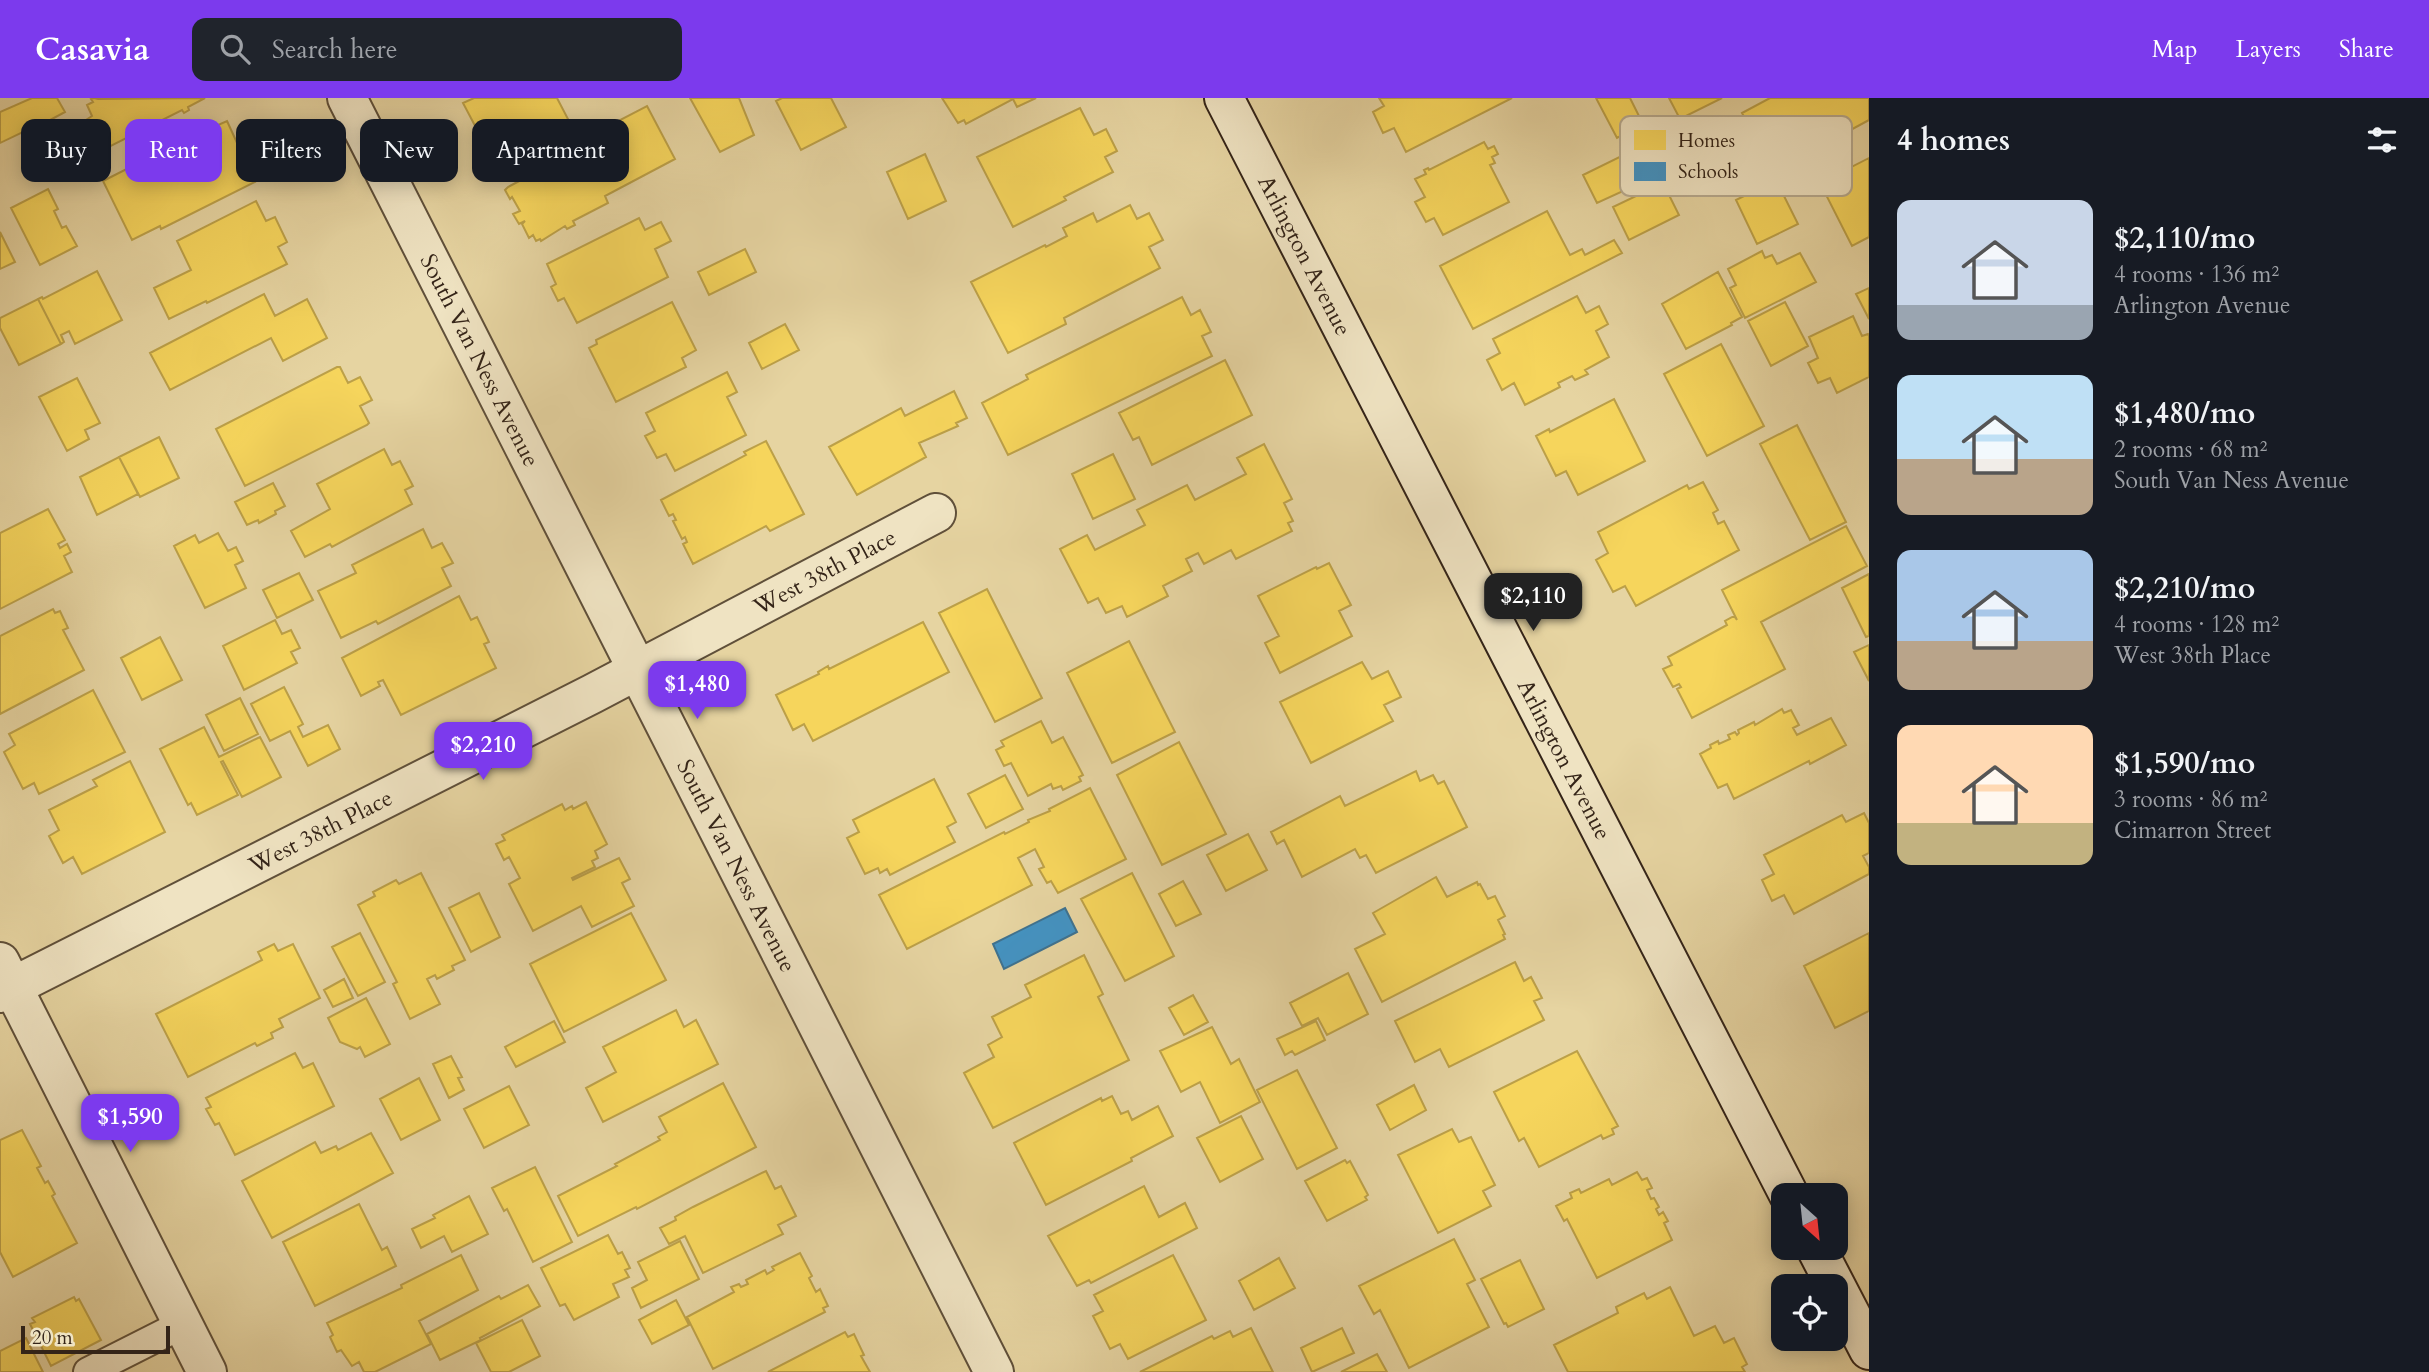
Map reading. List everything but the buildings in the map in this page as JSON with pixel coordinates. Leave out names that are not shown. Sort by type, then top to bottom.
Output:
[{"type":"street","name":"South Van Ness Avenue","points":[[346,98],[994,1372]]},
{"type":"street","name":"Arlington Avenue","points":[[1224,98],[1783,1183]]},
{"type":"street","name":"West 38th Place","points":[[4,980],[637,670],[936,513]]},
{"type":"street","points":[[4,980],[207,1372]]},
{"type":"street","points":[[1822,1260],[1869,1350]]},
{"type":"lane","points":[[88,1372],[183,1324]]}]
